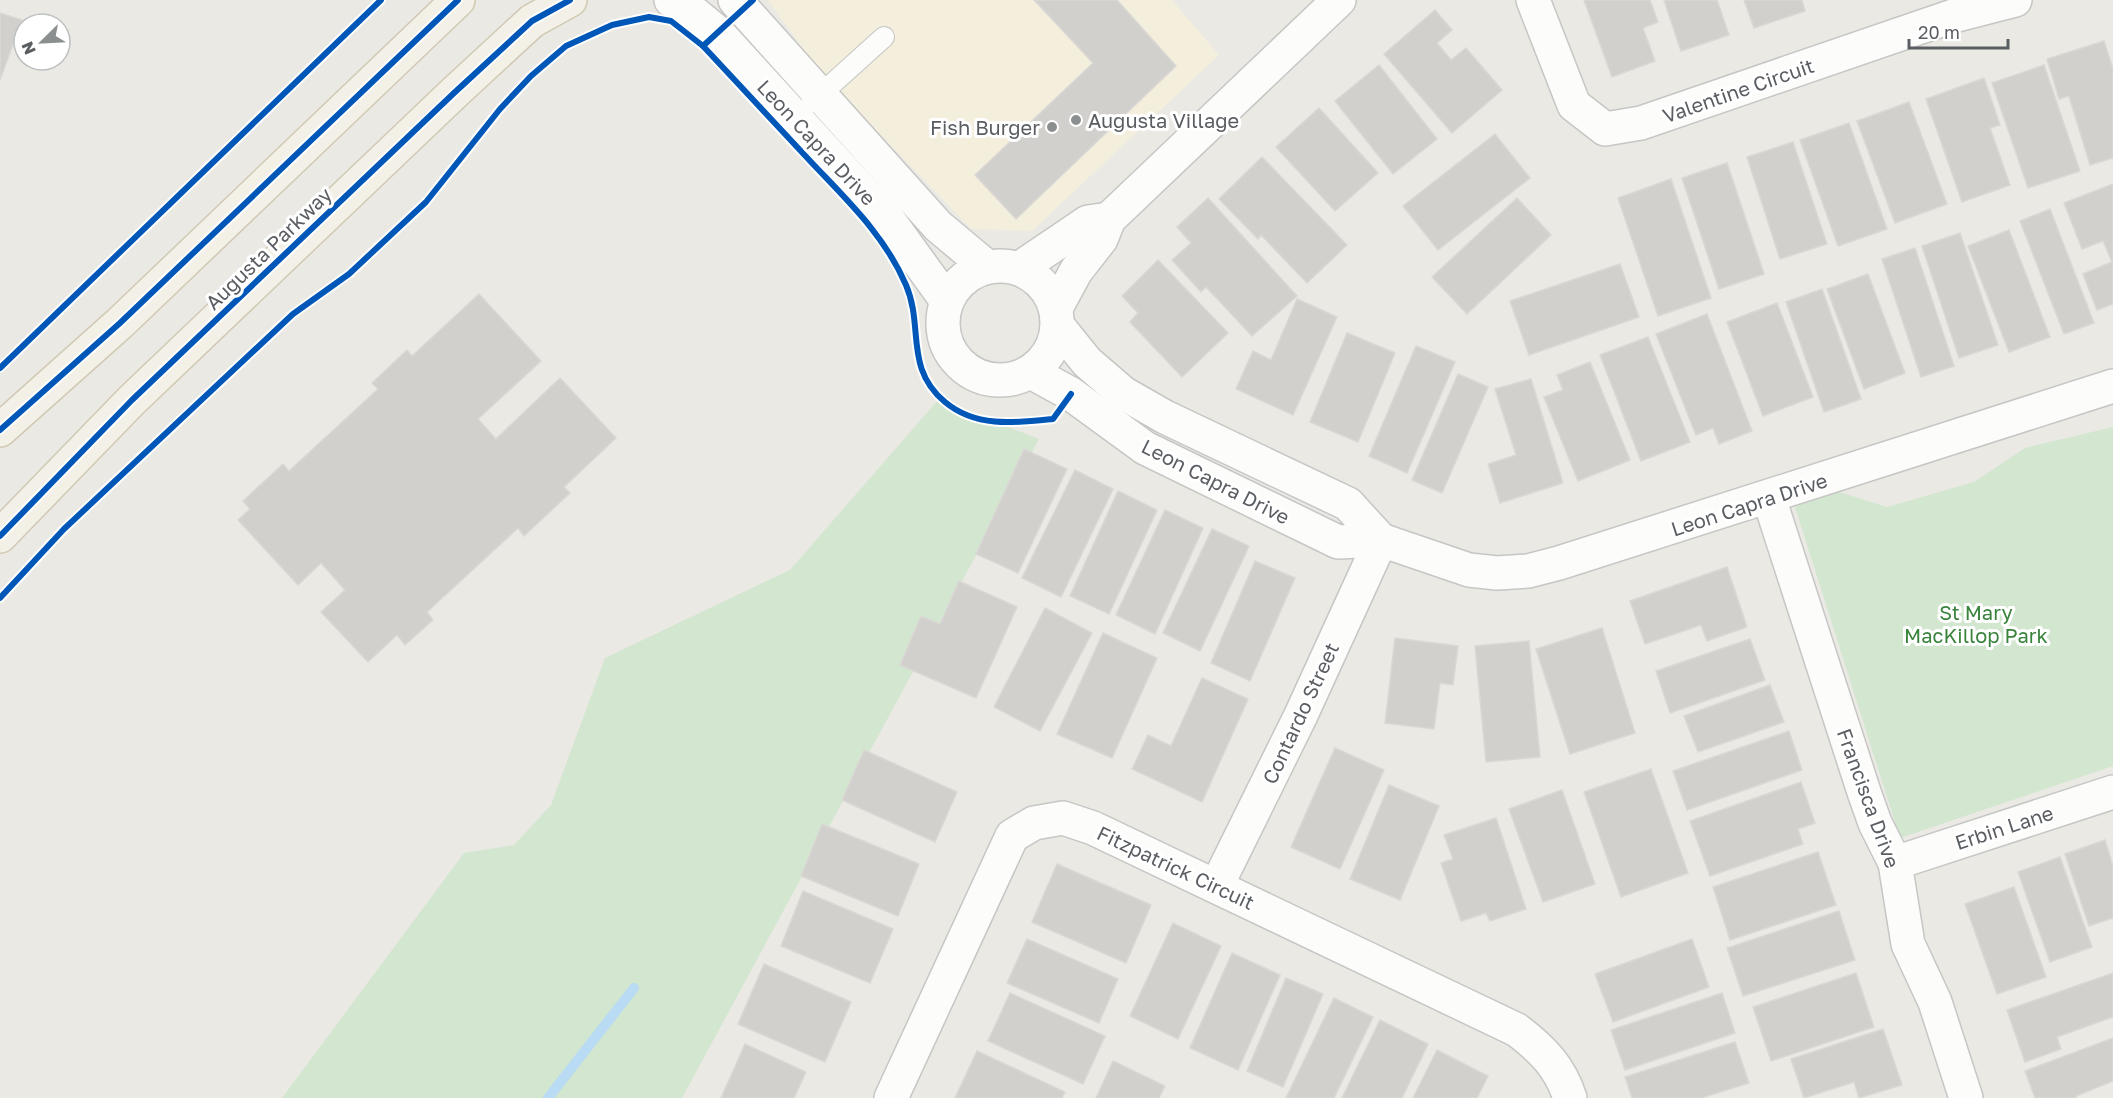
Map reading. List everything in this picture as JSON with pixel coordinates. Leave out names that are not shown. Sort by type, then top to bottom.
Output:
[{"type":"main road","points":[[0,430],[120,323],[458,0]]},
{"type":"main road","name":"Augusta Parkway","points":[[0,536],[132,400],[462,86],[532,21],[570,0]]},
{"type":"street","name":"Leon Capra Drive","points":[[671,0],[694,13],[717,33],[887,218],[947,301]]},
{"type":"street","name":"Leon Capra Drive","points":[[735,0],[938,226],[987,267]]},
{"type":"street","points":[[1057,317],[1049,292],[1037,279],[1020,268],[1005,265],[987,267],[971,273],[957,285],[947,301],[944,314],[946,340],[953,356],[966,368],[981,376],[998,380],[1015,378],[1031,372],[1045,360],[1054,344],[1057,317],[1076,271],[1101,239],[1109,219],[1339,0]]},
{"type":"street","name":"Valentine Circuit","points":[[1533,0],[1574,105],[1605,129],[1641,123],[1951,8],[2015,0]]},
{"type":"street","points":[[1020,268],[1088,222],[1109,219]]},
{"type":"street","name":"Leon Capra Drive","points":[[1057,317],[1087,362],[1123,393],[1165,417],[1348,504],[1381,540]]},
{"type":"street","name":"Leon Capra Drive","points":[[1031,372],[1071,394],[1145,448],[1338,542],[1381,540],[1469,570],[1497,573],[1528,571],[1768,498],[2113,386]]},
{"type":"street","name":"Francisca Drive","points":[[1768,498],[1875,824],[1894,863],[1908,944],[1935,1002],[1966,1098]]},
{"type":"street","name":"Contardo Street","points":[[1217,885],[1300,715],[1381,540]]},
{"type":"street","name":"Erbin Lane","points":[[1894,863],[2113,792]]},
{"type":"street","name":"Fitzpatrick Circuit","points":[[891,1098],[1012,836],[1034,823],[1063,818],[1093,828],[1217,885],[1517,1030],[1544,1050],[1563,1076],[1570,1098]]},
{"type":"lane","points":[[795,118],[884,36]]},
{"type":"shaded area","points":[[768,0],[1172,0],[1219,55],[1032,231],[971,229],[816,67]]},
{"type":"green space","points":[[938,400],[1039,439],[682,1098],[282,1098],[464,853],[514,845],[551,805],[605,658],[790,570]]},
{"type":"green space","name":"St Mary MacKillop Park","points":[[2113,427],[2113,766],[1900,838],[1795,507],[1836,491],[1887,507],[1974,482],[2025,448]]},
{"type":"building","name":"Augusta Village","points":[[1034,0],[1117,0],[1176,66],[1016,219],[975,175],[1093,63]]},
{"type":"building","points":[[1584,0],[1650,0],[1658,22],[1643,28],[1655,61],[1612,77]]},
{"type":"building","points":[[1664,0],[1717,0],[1729,35],[1681,51]]},
{"type":"building","points":[[1744,0],[1802,0],[1805,11],[1754,28]]},
{"type":"building","points":[[1435,10],[1452,30],[1437,43],[1451,60],[1466,48],[1502,90],[1452,133],[1384,54]]},
{"type":"building","points":[[0,13],[12,17],[12,47],[0,80]]},
{"type":"building","points":[[2104,41],[2113,69],[2113,158],[2090,165],[2069,96],[2059,99],[2047,59]]},
{"type":"building","points":[[1379,65],[1437,139],[1393,174],[1335,101]]},
{"type":"building","points":[[2044,65],[2080,171],[2028,188],[1992,83]]},
{"type":"building","points":[[1984,78],[2000,125],[1990,128],[2010,185],[1962,202],[1926,99]]},
{"type":"building","points":[[1909,102],[1947,204],[1895,223],[1857,121]]},
{"type":"building","points":[[1319,108],[1378,173],[1335,211],[1276,147]]},
{"type":"building","points":[[1849,123],[1887,229],[1838,246],[1800,140]]},
{"type":"building","points":[[1495,134],[1530,178],[1438,250],[1403,206]]},
{"type":"building","points":[[1793,142],[1827,244],[1780,259],[1747,157]]},
{"type":"building","points":[[1262,157],[1347,245],[1307,283],[1261,235],[1258,239],[1219,199]]},
{"type":"building","points":[[1727,163],[1764,274],[1719,289],[1682,178]]},
{"type":"building","points":[[1671,179],[1711,298],[1658,316],[1618,198]]},
{"type":"building","points":[[2113,184],[2113,304],[2097,310],[2083,274],[2112,262],[2103,241],[2082,249],[2064,203]]},
{"type":"building","points":[[1208,198],[1297,296],[1252,336],[1206,287],[1201,292],[1172,260],[1191,243],[1177,227]]},
{"type":"building","points":[[1517,198],[1551,235],[1467,314],[1432,277]]},
{"type":"building","points":[[2050,209],[2094,323],[2064,334],[2020,221]]},
{"type":"building","points":[[2009,230],[2050,337],[2009,352],[1968,246]]},
{"type":"building","points":[[1960,233],[1998,345],[1959,358],[1922,246]]},
{"type":"building","points":[[1915,248],[1954,366],[1921,377],[1882,259]]},
{"type":"building","points":[[1158,260],[1228,333],[1182,377],[1130,322],[1138,313],[1122,296]]},
{"type":"building","points":[[1620,264],[1639,317],[1529,355],[1510,301]]},
{"type":"building","points":[[1868,274],[1905,373],[1864,389],[1827,289]]},
{"type":"building","points":[[1822,289],[1861,399],[1824,412],[1786,302]]},
{"type":"building","points":[[479,294],[541,361],[478,419],[496,439],[560,378],[616,438],[564,487],[570,493],[524,536],[518,528],[427,612],[433,620],[405,645],[397,635],[368,662],[321,612],[345,590],[321,563],[298,585],[238,520],[250,509],[243,501],[283,464],[289,471],[378,389],[372,383],[407,350],[412,356]]},
{"type":"building","points":[[1297,299],[1337,317],[1293,415],[1236,389],[1253,351],[1271,360]]},
{"type":"building","points":[[1777,303],[1813,397],[1763,416],[1727,322]]},
{"type":"building","points":[[1707,314],[1752,431],[1719,444],[1713,428],[1696,435],[1656,334]]},
{"type":"building","points":[[1347,333],[1395,353],[1358,442],[1310,422]]},
{"type":"building","points":[[1648,337],[1690,442],[1641,461],[1600,355]]},
{"type":"building","points":[[1416,346],[1455,362],[1407,473],[1369,456]]},
{"type":"building","points":[[1590,362],[1630,460],[1578,481],[1544,397],[1563,390],[1557,375]]},
{"type":"building","points":[[1458,374],[1488,387],[1442,493],[1412,480]]},
{"type":"building","points":[[1531,379],[1563,483],[1500,503],[1488,464],[1516,455],[1495,389]]},
{"type":"building","points":[[1024,449],[1067,469],[1018,573],[976,554]]},
{"type":"building","points":[[1075,470],[1113,489],[1061,597],[1022,578]]},
{"type":"building","points":[[1118,491],[1157,510],[1109,614],[1070,596]]},
{"type":"building","points":[[1165,510],[1203,528],[1155,634],[1116,615]]},
{"type":"building","points":[[1212,529],[1249,546],[1200,651],[1163,633]]},
{"type":"building","points":[[1255,561],[1295,578],[1250,681],[1211,663]]},
{"type":"building","points":[[1727,567],[1747,627],[1707,641],[1701,625],[1645,644],[1630,601]]},
{"type":"building","points":[[959,581],[1017,607],[976,698],[900,665],[921,616],[940,624]]},
{"type":"building","points":[[1045,608],[1092,633],[1040,731],[994,707]]},
{"type":"building","points":[[1602,628],[1635,733],[1570,754],[1536,649]]},
{"type":"building","points":[[1103,633],[1157,658],[1112,758],[1057,734]]},
{"type":"building","points":[[1395,638],[1458,646],[1453,685],[1440,683],[1434,729],[1385,723]]},
{"type":"building","points":[[1750,639],[1765,680],[1670,713],[1656,671]]},
{"type":"building","points":[[1529,641],[1540,757],[1486,762],[1475,646]]},
{"type":"building","points":[[1202,678],[1248,699],[1202,802],[1132,769],[1148,735],[1171,746]]},
{"type":"building","points":[[1770,685],[1784,722],[1698,752],[1684,716]]},
{"type":"building","points":[[1789,731],[1802,770],[1687,810],[1673,771]]},
{"type":"building","points":[[1335,748],[1384,770],[1340,869],[1291,847]]},
{"type":"building","points":[[864,750],[957,792],[935,842],[842,800]]},
{"type":"building","points":[[1651,769],[1688,873],[1621,897],[1584,792]]},
{"type":"building","points":[[1801,782],[1815,823],[1798,829],[1803,844],[1710,876],[1690,821]]},
{"type":"building","points":[[1389,785],[1439,806],[1400,900],[1350,879]]},
{"type":"building","points":[[1562,790],[1595,884],[1543,902],[1509,809]]},
{"type":"building","points":[[1496,818],[1526,909],[1490,921],[1486,913],[1461,921],[1441,863],[1453,859],[1444,835]]},
{"type":"building","points":[[822,824],[919,864],[898,916],[801,876]]},
{"type":"building","points":[[2105,840],[2113,866],[2113,918],[2089,926],[2065,854]]},
{"type":"building","points":[[1818,852],[1836,905],[1730,940],[1713,887]]},
{"type":"building","points":[[2060,857],[2092,947],[2050,962],[2018,872]]},
{"type":"building","points":[[1057,864],[1151,905],[1126,963],[1032,922]]},
{"type":"building","points":[[2014,887],[2046,977],[1997,994],[1965,904]]},
{"type":"building","points":[[803,891],[893,929],[870,983],[781,946]]},
{"type":"building","points":[[1839,911],[1855,960],[1743,996],[1727,948]]},
{"type":"building","points":[[1173,923],[1221,946],[1178,1039],[1130,1016]]},
{"type":"building","points":[[1027,939],[1118,979],[1099,1023],[1007,983]]},
{"type":"building","points":[[1692,939],[1709,987],[1613,1022],[1595,974]]},
{"type":"building","points":[[1232,953],[1280,975],[1238,1070],[1190,1048]]},
{"type":"building","points":[[764,964],[851,1002],[825,1062],[738,1024]]},
{"type":"building","points":[[1856,973],[1874,1027],[1771,1061],[1753,1007]]},
{"type":"building","points":[[2113,973],[2113,1017],[2057,1037],[2061,1049],[2025,1062],[2007,1010]]},
{"type":"building","points":[[1286,978],[1323,994],[1283,1087],[1247,1071]]},
{"type":"building","points":[[1010,993],[1105,1036],[1083,1084],[988,1041]]},
{"type":"building","points":[[1722,993],[1735,1033],[1625,1070],[1611,1030]]},
{"type":"building","points":[[1334,998],[1373,1017],[1334,1098],[1286,1098]]},
{"type":"building","points":[[1380,1020],[1428,1044],[1402,1098],[1342,1098]]},
{"type":"building","points":[[1883,1029],[1902,1085],[1859,1098],[1854,1082],[1804,1098],[1791,1059]]},
{"type":"building","points":[[2113,1038],[2113,1081],[2076,1096],[2076,1098],[2035,1098],[2025,1071]]},
{"type":"building","points":[[1735,1042],[1749,1083],[1701,1098],[1632,1098],[1625,1077]]},
{"type":"building","points":[[745,1044],[806,1072],[794,1098],[721,1098]]},
{"type":"building","points":[[1437,1050],[1488,1076],[1477,1098],[1413,1098]]},
{"type":"building","points":[[977,1051],[1065,1092],[1062,1098],[955,1098]]},
{"type":"building","points":[[1113,1061],[1165,1086],[1159,1098],[1096,1098]]},
{"type":"waterway","points":[[548,1098],[634,988]]},
{"type":"cycle path","points":[[0,368],[381,0]]},
{"type":"cycle path","points":[[0,430],[120,323],[458,0]]},
{"type":"cycle path","points":[[0,536],[132,400],[454,93],[532,21],[570,0]]},
{"type":"cycle path","points":[[0,598],[64,529],[293,314],[349,274],[426,202],[500,109],[531,76],[566,46],[612,25],[649,17],[671,21],[703,46],[753,0]]},
{"type":"cycle path","points":[[703,46],[852,205],[888,251],[906,285],[911,301],[919,361],[924,375],[932,389],[945,402],[957,410],[983,420],[1024,422],[1053,419],[1071,394]]},
{"type":"place","name":"Augusta Village","points":[[1076,120]]},
{"type":"place","name":"Fish Burger","points":[[1052,127]]}]
